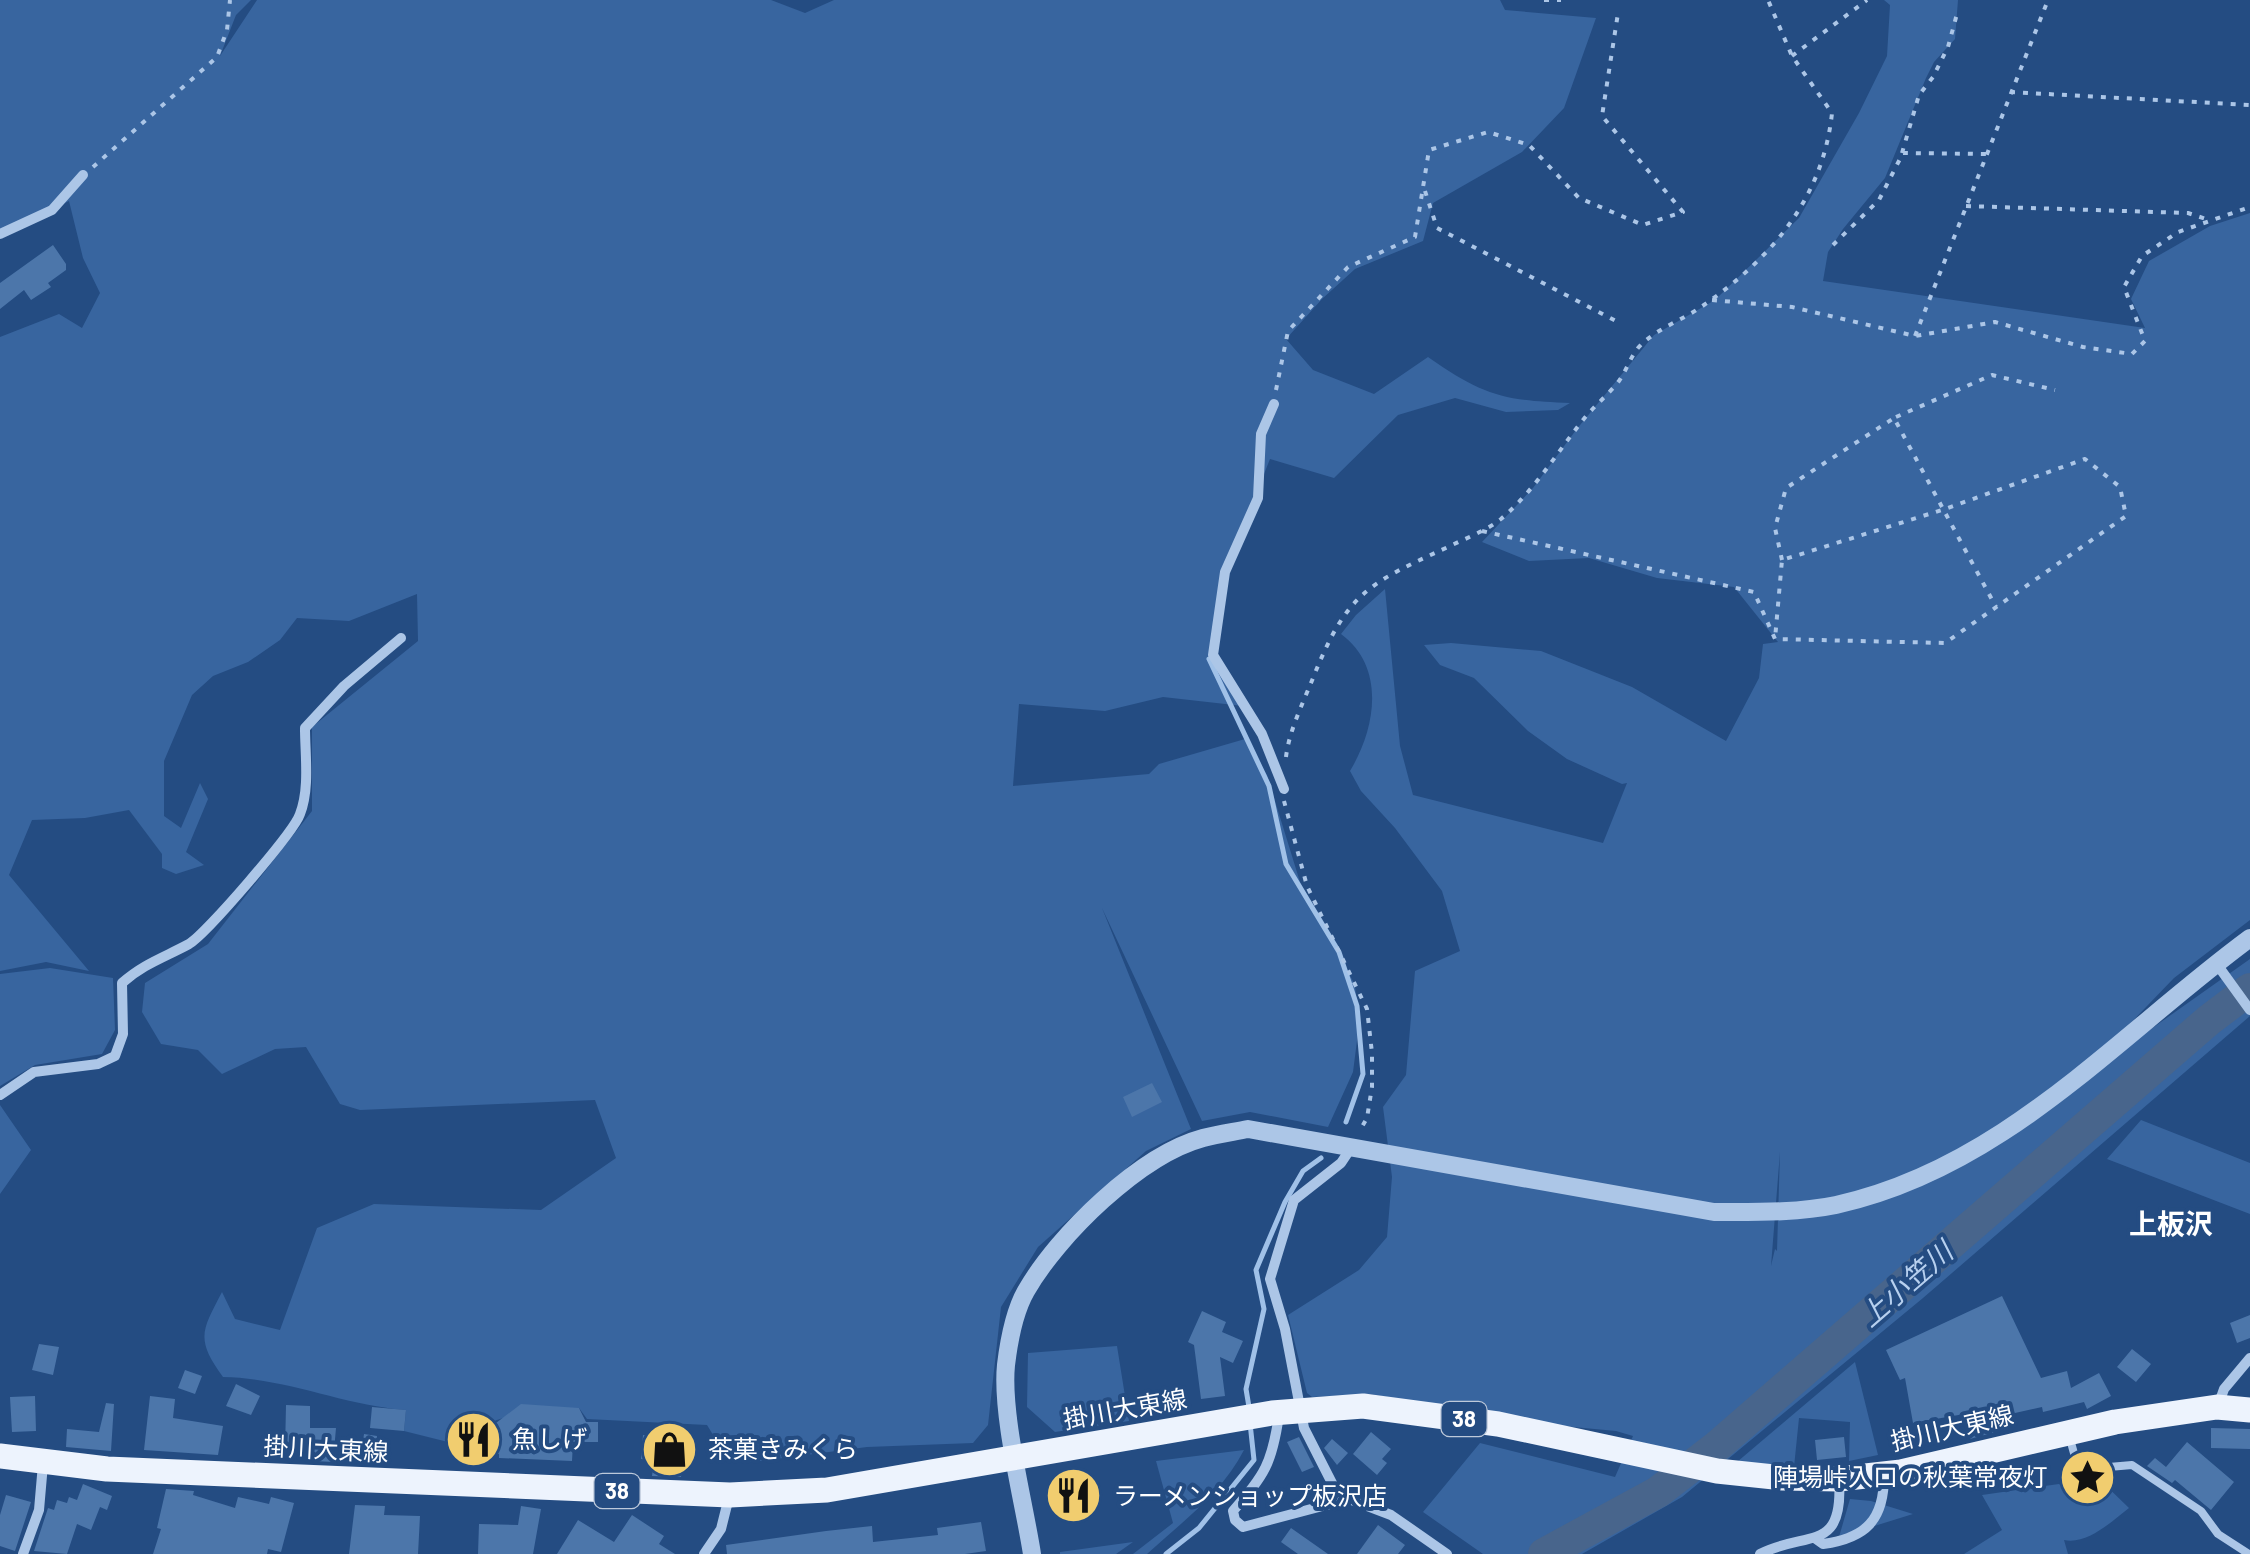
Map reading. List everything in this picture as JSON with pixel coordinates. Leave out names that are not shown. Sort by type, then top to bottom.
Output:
[{"type":"main road","name":"掛川大東線","points":[[0,1456],[128,1470],[730,1495],[827,1490],[1230,1420],[1363,1406],[1498,1424],[1716,1471],[1783,1478],[1839,1478],[1884,1474],[2068,1432],[2218,1407],[2250,1410]]},
{"type":"street","points":[[0,234],[52,210],[83,175]]},
{"type":"street","points":[[1274,404],[1261,434],[1258,498],[1225,572],[1213,655],[1262,734],[1284,789]]},
{"type":"street","points":[[0,1095],[34,1072],[98,1064],[115,1056],[122,1034],[122,983],[150,961],[190,943],[211,926],[278,844],[300,816],[305,728],[344,686],[401,638]]},
{"type":"street","points":[[1032,1554],[1006,1368],[1013,1326],[1032,1282],[1058,1246],[1102,1202],[1155,1160],[1200,1138],[1248,1129],[1714,1212],[1832,1206],[1908,1184],[1973,1153],[2040,1107],[2250,938]]},
{"type":"street","points":[[2216,963],[2250,1010]]},
{"type":"street","points":[[1349,1499],[1244,1528],[1232,1511],[1262,1477],[1272,1459],[1284,1412],[1285,1329],[1270,1278],[1294,1200],[1341,1163],[1351,1148]]},
{"type":"street","points":[[2218,1407],[2224,1389],[2250,1358]]},
{"type":"street","points":[[1284,1412],[1304,1428],[1333,1485],[1349,1499],[1391,1515],[1447,1554]]},
{"type":"street","points":[[23,1554],[39,1510],[44,1462]]},
{"type":"street","points":[[1816,1539],[1823,1544],[1842,1542],[1876,1520],[1882,1508],[1884,1474]]},
{"type":"street","points":[[1760,1554],[1774,1547],[1803,1548],[1828,1531],[1838,1514],[1839,1478]]},
{"type":"street","points":[[704,1554],[721,1529],[730,1495]]},
{"type":"lane","points":[[2068,1432],[2077,1464],[2132,1465],[2201,1512],[2218,1534],[2249,1554]]},
{"type":"path","points":[[83,175],[217,57],[227,30],[230,0]]},
{"type":"path","points":[[1544,0],[1561,0]]},
{"type":"path","points":[[1351,1148],[1367,1118],[1372,1086],[1367,1009],[1307,886],[1286,814],[1287,750],[1301,708],[1329,639],[1348,608],[1374,584],[1482,531],[1522,501],[1584,418],[1618,381],[1638,349],[1738,283],[1765,257],[1799,209],[1828,149],[1832,113],[1792,56],[1768,0]]},
{"type":"path","points":[[1792,56],[1867,0]]},
{"type":"path","points":[[1915,336],[2048,0]]},
{"type":"path","points":[[1900,157],[1919,95],[1948,47],[1958,10]]},
{"type":"path","points":[[1274,404],[1288,330],[1348,267],[1415,238],[1429,150],[1488,132],[1529,145],[1579,198],[1643,225],[1682,212],[1602,116],[1618,14]]},
{"type":"path","points":[[2010,92],[2250,105]]},
{"type":"path","points":[[1833,245],[1879,200],[1903,152],[1986,154]]},
{"type":"path","points":[[1423,186],[1437,228],[1616,321]]},
{"type":"path","points":[[1966,206],[2188,213],[2210,220]]},
{"type":"path","points":[[1712,300],[1792,307],[1915,336],[1995,322],[2083,347],[2132,354],[2145,341],[2124,287],[2142,256],[2178,232],[2250,206]]},
{"type":"path","points":[[1775,638],[1782,560],[1775,528],[1786,488],[1894,418],[1992,375],[2055,390]]},
{"type":"path","points":[[1894,418],[1996,607]]},
{"type":"path","points":[[1775,638],[1945,643],[2126,516],[2120,486],[2085,459],[1942,510],[1782,560]]},
{"type":"path","points":[[1482,531],[1754,592],[1775,638]]},
{"type":"shaded area","points":[[0,0],[251,0],[236,15],[220,56],[257,0],[771,0],[805,13],[834,0],[1500,0],[1505,10],[1596,18],[1564,108],[1522,152],[1433,203],[1423,241],[1355,269],[1286,339],[1313,370],[1374,394],[1428,357],[1494,394],[1570,403],[1558,410],[1506,412],[1455,398],[1398,415],[1334,478],[1270,459],[1225,572],[1213,655],[1243,706],[1163,697],[1105,711],[1019,704],[1013,786],[1149,774],[1159,764],[1245,739],[1267,775],[1300,882],[1355,985],[1359,1025],[1353,1072],[1328,1127],[1250,1112],[1202,1121],[1102,908],[1191,1129],[1146,1151],[1038,1247],[1001,1307],[988,1425],[973,1443],[867,1447],[753,1462],[729,1461],[707,1425],[587,1419],[579,1408],[503,1418],[455,1434],[456,1444],[404,1431],[406,1410],[270,1382],[223,1377],[208,1353],[204,1334],[222,1292],[235,1319],[280,1330],[317,1228],[374,1204],[541,1210],[616,1158],[595,1100],[360,1110],[340,1104],[306,1047],[275,1049],[222,1074],[198,1050],[161,1044],[142,1012],[145,983],[208,944],[312,811],[312,727],[418,641],[417,594],[349,621],[297,618],[280,640],[248,662],[213,676],[192,695],[164,761],[164,816],[181,828],[200,783],[208,799],[186,852],[204,865],[176,874],[162,868],[162,854],[129,810],[85,818],[32,820],[9,875],[89,971],[46,962],[0,971],[0,337],[59,314],[82,328],[100,293],[83,258],[69,201],[0,234]]},
{"type":"shaded area","points":[[1884,0],[1958,0],[1955,39],[1934,62],[1885,178],[1828,252],[1823,281],[2145,328],[2131,299],[2149,261],[2210,226],[2250,213],[2250,920],[2174,978],[2069,1087],[2250,959],[2250,1016],[1923,1298],[1682,1497],[1582,1554],[1483,1554],[1423,1512],[1480,1443],[1615,1477],[1633,1436],[1370,1394],[1312,1397],[1307,1393],[1288,1315],[1359,1270],[1387,1237],[1392,1177],[1383,1107],[1406,1075],[1415,971],[1460,951],[1442,891],[1395,828],[1361,791],[1350,771],[1366,736],[1372,699],[1365,663],[1341,634],[1385,589],[1400,746],[1413,795],[1603,843],[1627,783],[1567,759],[1528,731],[1474,678],[1440,665],[1424,645],[1451,643],[1541,651],[1632,687],[1726,741],[1759,678],[1763,644],[1778,642],[1734,587],[1657,578],[1589,558],[1529,561],[1482,542],[1533,488],[1654,335],[1715,300],[1799,218],[1887,56],[1890,5]],"holes":[[[1780,1152],[1777,1251],[1771,1266]]]},
{"type":"shaded area","points":[[50,968],[113,978],[115,1030],[102,1054],[35,1065],[0,1086],[0,974]]},
{"type":"shaded area","points":[[0,1105],[31,1150],[0,1194]]},
{"type":"shaded area","points":[[2141,1120],[2250,1163],[2250,1214],[2107,1159]]},
{"type":"shaded area","points":[[1117,1346],[1129,1421],[1055,1432],[1027,1407],[1028,1353]]},
{"type":"shaded area","points":[[1855,1362],[1878,1455],[1849,1461],[1850,1422],[1799,1418],[1794,1467],[1737,1462]]},
{"type":"shaded area","points":[[1244,1450],[1200,1506],[1147,1554],[1133,1554],[1173,1523],[1156,1461]]},
{"type":"shaded area","points":[[2095,1475],[2129,1508],[2090,1536],[2064,1540],[2068,1554],[1964,1554],[2002,1530],[1982,1495],[2059,1484],[2073,1492]]},
{"type":"shaded area","points":[[1850,1499],[1871,1501],[1913,1514],[1839,1537]]},
{"type":"shaded area","points":[[1133,1542],[1116,1554],[1060,1554],[1060,1552]]},
{"type":"building","points":[[53,245],[66,270],[48,283],[51,287],[31,300],[24,290],[0,309],[0,283]]},
{"type":"building","points":[[1152,1083],[1162,1102],[1132,1117],[1123,1097]]},
{"type":"building","points":[[2002,1296],[2041,1378],[2067,1371],[2071,1388],[2099,1373],[2111,1396],[2087,1409],[2084,1402],[2043,1412],[2042,1407],[2006,1415],[2009,1428],[1970,1439],[1964,1414],[1913,1423],[1905,1378],[1900,1380],[1886,1350]]},
{"type":"building","points":[[1202,1311],[1226,1322],[1222,1332],[1243,1341],[1233,1363],[1220,1357],[1225,1396],[1201,1399],[1194,1345],[1188,1342]]},
{"type":"building","points":[[2250,1315],[2250,1338],[2237,1343],[2230,1323]]},
{"type":"building","points":[[39,1344],[59,1347],[53,1375],[32,1370]]},
{"type":"building","points":[[2132,1349],[2151,1364],[2136,1382],[2117,1367]]},
{"type":"building","points":[[185,1370],[202,1376],[195,1394],[178,1388]]},
{"type":"building","points":[[236,1384],[260,1396],[251,1415],[226,1406]]},
{"type":"building","points":[[35,1396],[36,1431],[12,1432],[10,1397]]},
{"type":"building","points":[[150,1396],[175,1399],[173,1418],[223,1426],[218,1455],[144,1450]]},
{"type":"building","points":[[106,1403],[114,1404],[111,1451],[66,1447],[67,1429],[99,1432]]},
{"type":"building","points":[[521,1404],[579,1408],[586,1422],[598,1422],[598,1442],[573,1442],[572,1461],[499,1458],[499,1454],[455,1455],[454,1434],[496,1423]]},
{"type":"building","points":[[286,1405],[310,1406],[310,1428],[336,1428],[333,1462],[314,1461],[315,1452],[285,1452]]},
{"type":"building","points":[[372,1407],[406,1410],[404,1431],[370,1428]]},
{"type":"building","name":"茶菓きみくら","points":[[660,1423],[684,1426],[682,1441],[697,1442],[695,1457],[684,1455],[681,1477],[652,1476],[654,1461],[641,1459],[643,1435],[658,1436]]},
{"type":"building","points":[[2211,1428],[2250,1429],[2250,1449],[2211,1448]]},
{"type":"building","points":[[1371,1432],[1391,1449],[1382,1459],[1387,1463],[1377,1475],[1353,1454]]},
{"type":"building","points":[[364,1434],[377,1436],[375,1455],[361,1455]]},
{"type":"building","points":[[1299,1437],[1314,1467],[1302,1472],[1287,1442]]},
{"type":"building","points":[[1844,1437],[1846,1457],[1817,1460],[1815,1440]]},
{"type":"building","points":[[1332,1439],[1348,1453],[1337,1465],[1324,1448]]},
{"type":"building","points":[[2187,1442],[2234,1482],[2211,1510],[2175,1480],[2172,1483],[2147,1466],[2155,1458],[2166,1467]]},
{"type":"building","name":"ラーメンショップ板沢店","points":[[1084,1481],[1088,1508],[1064,1511],[1061,1485]]},
{"type":"building","points":[[83,1484],[112,1496],[107,1510],[100,1507],[91,1530],[77,1524],[67,1554],[34,1551],[48,1508],[54,1510],[57,1500],[77,1500]]},
{"type":"building","points":[[166,1489],[194,1491],[193,1495],[235,1508],[238,1497],[269,1504],[271,1497],[294,1503],[281,1552],[268,1549],[267,1554],[153,1554]]},
{"type":"building","points":[[6,1495],[31,1502],[15,1551],[0,1546],[0,1515]]},
{"type":"building","points":[[355,1505],[385,1506],[384,1515],[420,1516],[418,1554],[349,1554]]},
{"type":"building","points":[[521,1506],[541,1509],[533,1554],[478,1554],[479,1524],[518,1525]]},
{"type":"building","points":[[632,1515],[664,1536],[659,1544],[675,1554],[557,1554],[578,1520],[614,1542]]},
{"type":"building","points":[[981,1522],[986,1551],[965,1554],[727,1554],[726,1545],[872,1526],[873,1542],[938,1535],[937,1528]]},
{"type":"building","points":[[1378,1525],[1405,1545],[1398,1554],[1357,1554]]},
{"type":"building","points":[[1291,1528],[1328,1554],[1298,1554],[1281,1542]]},
{"type":"waterway","points":[[1209,659],[1269,786],[1286,864],[1339,952],[1357,1006],[1363,1074],[1346,1122]]},
{"type":"waterway","name":"上小笠川","points":[[1544,1554],[1658,1492],[1715,1448],[2209,1020],[2250,989]]},
{"type":"waterway","points":[[1249,1407],[1246,1389],[1264,1309],[1256,1270],[1285,1202],[1303,1171],[1321,1158]]},
{"type":"waterway","points":[[1166,1554],[1199,1528],[1254,1460],[1250,1423]]},
{"type":"place","name":"魚しげ","points":[[473,1439]]},
{"type":"place","name":"茶菓きみくら","points":[[669,1449]]},
{"type":"place","name":"陣場峠入口の秋葉常夜灯","points":[[2087,1477]]},
{"type":"place","name":"ラーメンショップ板沢店","points":[[1074,1496]]},
{"type":"district","name":"上板沢","points":[[2171,1224]]}]
